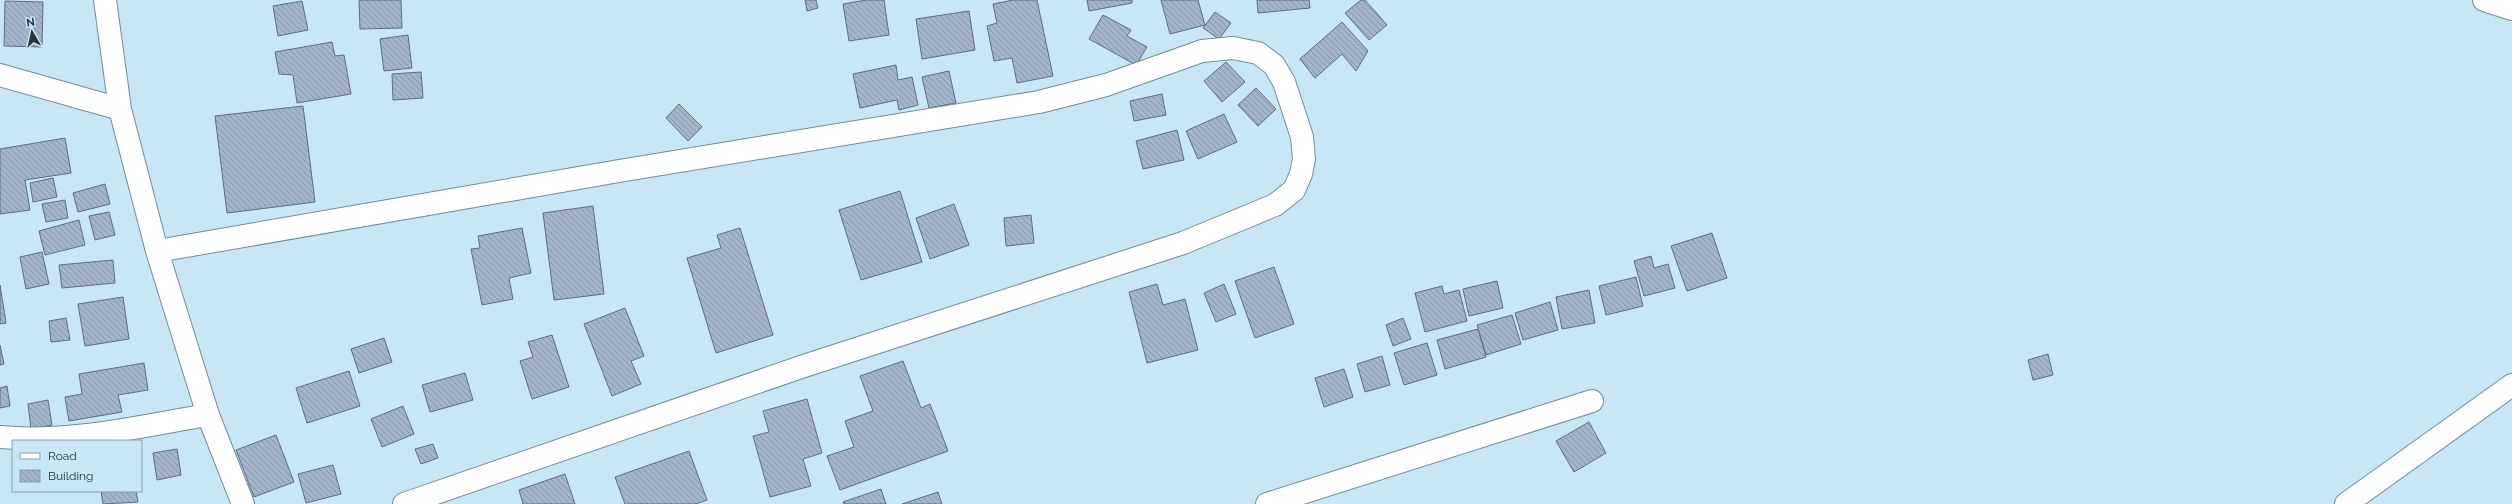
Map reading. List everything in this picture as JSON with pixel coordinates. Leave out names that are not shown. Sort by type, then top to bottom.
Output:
[{"type":"street","points":[[105,0],[120,109],[157,252],[208,415],[243,504]]},
{"type":"street","points":[[2484,0],[2512,9]]},
{"type":"street","points":[[157,252],[619,171],[1039,102],[1113,82],[1202,51],[1233,48],[1258,54],[1274,65],[1284,82],[1302,136],[1304,159],[1294,190],[1275,205],[1183,243],[804,366],[404,504]]},
{"type":"street","points":[[0,75],[120,109]]},
{"type":"street","points":[[2346,504],[2512,385]]},
{"type":"street","points":[[1267,504],[1592,400]]},
{"type":"street","points":[[0,437],[21,439],[97,434],[208,415]]},
{"type":"building","points":[[359,0],[401,0],[402,28],[360,29]]},
{"type":"building","points":[[805,0],[816,0],[818,8],[807,11]]},
{"type":"building","points":[[866,0],[884,0],[889,35],[849,41],[843,4]]},
{"type":"building","points":[[1013,0],[1037,0],[1053,76],[1017,83],[1012,58],[994,61],[987,26],[997,23],[993,4]]},
{"type":"building","points":[[1087,0],[1132,0],[1132,3],[1089,11]]},
{"type":"building","points":[[1161,0],[1198,0],[1205,25],[1170,34]]},
{"type":"building","points":[[1257,0],[1309,0],[1310,8],[1258,13]]},
{"type":"building","points":[[1361,0],[1365,0],[1387,25],[1369,40],[1345,13]]},
{"type":"building","points":[[5,1],[43,2],[42,47],[4,46]]},
{"type":"building","points":[[302,1],[308,30],[278,36],[273,6]]},
{"type":"building","points":[[969,11],[975,50],[922,59],[916,19]]},
{"type":"building","points":[[1215,12],[1231,23],[1219,39],[1203,28]]},
{"type":"building","points":[[1103,15],[1131,30],[1127,36],[1147,47],[1136,65],[1089,39]]},
{"type":"building","points":[[1342,22],[1368,51],[1356,71],[1342,54],[1315,78],[1300,59]]},
{"type":"building","points":[[408,35],[412,68],[384,71],[380,39]]},
{"type":"building","points":[[332,42],[335,56],[344,55],[351,94],[297,103],[293,75],[279,74],[275,52]]},
{"type":"building","points":[[1226,62],[1245,82],[1222,102],[1204,81]]},
{"type":"building","points":[[896,65],[898,80],[912,77],[918,105],[899,110],[897,100],[860,108],[853,74]]},
{"type":"building","points":[[949,71],[956,103],[929,108],[922,77]]},
{"type":"building","points":[[421,72],[423,98],[393,100],[392,74]]},
{"type":"building","points":[[1256,88],[1276,109],[1258,126],[1238,105]]},
{"type":"building","points":[[1162,94],[1166,115],[1134,121],[1130,101]]},
{"type":"building","points":[[679,104],[702,127],[688,141],[666,118]]},
{"type":"building","points":[[303,106],[315,202],[227,213],[215,116]]},
{"type":"building","points":[[1224,114],[1237,142],[1198,159],[1186,131]]},
{"type":"building","points":[[1177,130],[1184,160],[1143,169],[1136,141]]},
{"type":"building","points":[[65,138],[71,173],[25,180],[30,210],[0,214],[0,149]]},
{"type":"building","points":[[53,178],[57,197],[33,202],[30,183]]},
{"type":"building","points":[[105,184],[110,204],[78,212],[73,193]]},
{"type":"building","points":[[900,191],[922,262],[861,280],[839,210]]},
{"type":"building","points":[[65,200],[68,218],[46,222],[42,204]]},
{"type":"building","points":[[954,204],[969,245],[930,259],[916,218]]},
{"type":"building","points":[[593,206],[604,294],[554,300],[543,213]]},
{"type":"building","points":[[109,212],[115,235],[95,240],[89,216]]},
{"type":"building","points":[[1031,215],[1034,243],[1006,246],[1004,218]]},
{"type":"building","points":[[79,220],[85,245],[45,255],[39,231]]},
{"type":"building","points":[[522,228],[531,273],[509,278],[513,299],[482,305],[471,249],[480,248],[478,236]]},
{"type":"building","points":[[740,228],[773,335],[716,353],[687,258],[721,248],[717,235]]},
{"type":"building","points":[[1712,233],[1727,278],[1687,291],[1671,246]]},
{"type":"building","points":[[42,252],[49,284],[26,289],[20,257]]},
{"type":"building","points":[[1651,256],[1654,268],[1668,264],[1675,288],[1644,296],[1634,261]]},
{"type":"building","points":[[113,260],[115,283],[62,288],[59,265]]},
{"type":"building","points":[[1274,267],[1294,324],[1255,338],[1235,281]]},
{"type":"building","points":[[1636,277],[1643,306],[1606,315],[1599,286]]},
{"type":"building","points":[[1497,281],[1503,308],[1469,316],[1463,289]]},
{"type":"building","points":[[1157,284],[1163,305],[1185,299],[1198,350],[1147,363],[1129,292]]},
{"type":"building","points":[[1224,284],[1236,314],[1216,322],[1204,293]]},
{"type":"building","points":[[0,285],[6,323],[0,324]]},
{"type":"building","points":[[1442,286],[1444,294],[1459,290],[1467,321],[1425,332],[1415,293]]},
{"type":"building","points":[[1589,290],[1595,323],[1562,329],[1556,297]]},
{"type":"building","points":[[123,297],[129,339],[85,346],[78,304]]},
{"type":"building","points":[[1550,302],[1558,330],[1523,340],[1515,313]]},
{"type":"building","points":[[625,308],[644,356],[631,361],[641,384],[612,396],[584,324]]},
{"type":"building","points":[[1512,315],[1521,344],[1486,355],[1477,325]]},
{"type":"building","points":[[66,318],[70,340],[51,342],[49,321]]},
{"type":"building","points":[[1403,318],[1411,339],[1393,346],[1386,325]]},
{"type":"building","points":[[1478,329],[1486,357],[1445,369],[1437,340]]},
{"type":"building","points":[[552,335],[569,387],[532,399],[520,361],[533,357],[528,342]]},
{"type":"building","points":[[384,338],[392,362],[359,373],[351,349]]},
{"type":"building","points":[[1427,343],[1437,375],[1404,385],[1394,353]]},
{"type":"building","points":[[0,345],[4,364],[0,365]]},
{"type":"building","points":[[2048,354],[2053,375],[2033,380],[2028,360]]},
{"type":"building","points":[[1382,356],[1390,385],[1365,392],[1357,364]]},
{"type":"building","points":[[903,361],[921,408],[930,404],[948,451],[840,490],[827,456],[854,447],[845,421],[873,411],[860,376]]},
{"type":"building","points":[[144,363],[148,390],[118,395],[122,412],[69,421],[65,397],[82,394],[79,374]]},
{"type":"building","points":[[1344,369],[1353,397],[1324,407],[1315,378]]},
{"type":"building","points":[[349,371],[360,406],[307,423],[296,388]]},
{"type":"building","points":[[465,373],[473,400],[430,412],[422,385]]},
{"type":"building","points":[[7,386],[10,406],[0,408],[0,388]]},
{"type":"building","points":[[807,399],[822,453],[803,459],[811,486],[770,497],[753,436],[769,432],[763,411]]},
{"type":"building","points":[[48,400],[52,425],[31,429],[28,404]]},
{"type":"building","points":[[403,406],[414,434],[382,447],[371,419]]},
{"type":"building","points":[[1589,422],[1606,453],[1574,472],[1556,441]]},
{"type":"building","points":[[276,435],[294,482],[254,497],[236,450]]},
{"type":"building","points":[[433,444],[438,458],[421,464],[415,449]]},
{"type":"building","points":[[177,449],[181,475],[157,480],[153,453]]},
{"type":"building","points":[[689,451],[707,500],[695,504],[625,504],[615,477]]},
{"type":"building","points":[[333,465],[341,494],[306,503],[298,474]]},
{"type":"building","points":[[565,474],[575,504],[523,504],[519,490]]},
{"type":"building","points":[[881,489],[886,504],[844,504],[843,502]]},
{"type":"building","points":[[101,492],[136,492],[138,502],[103,504]]},
{"type":"building","points":[[938,492],[942,504],[902,504]]}]
